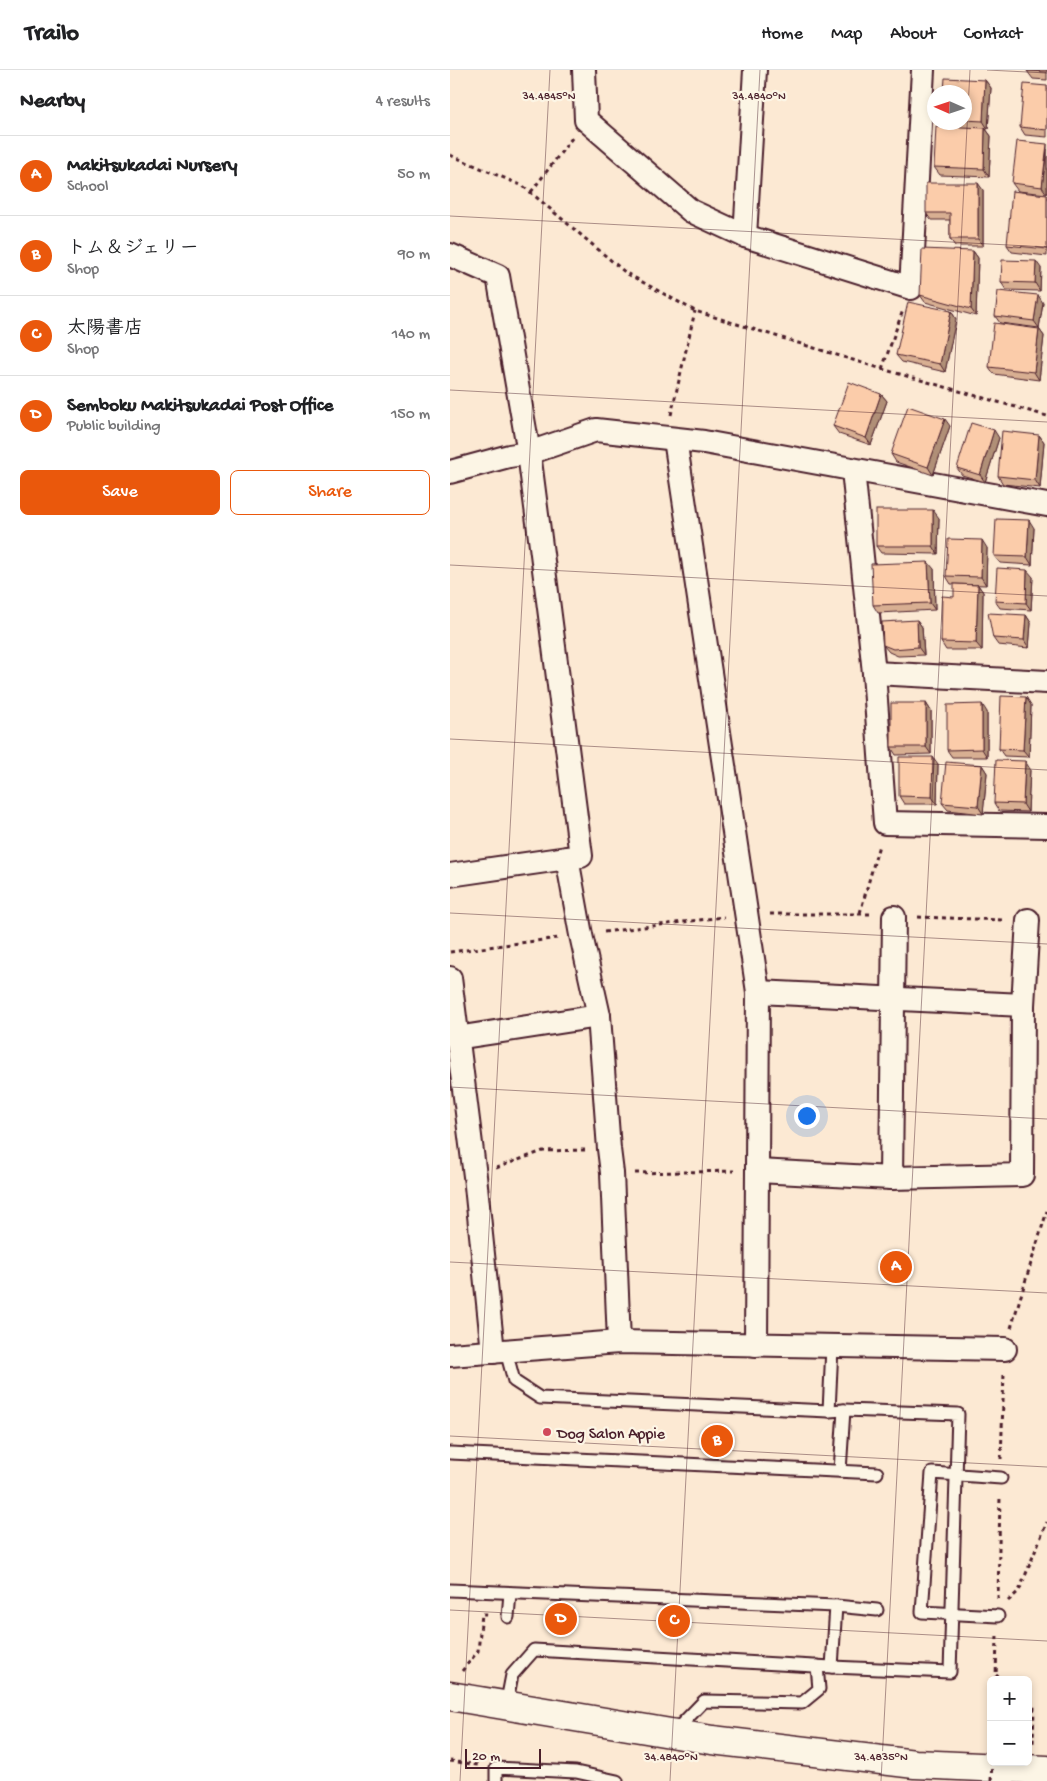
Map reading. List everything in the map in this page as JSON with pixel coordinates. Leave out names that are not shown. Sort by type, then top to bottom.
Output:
[{"type":"street","points":[[584,70],[586,120],[691,211],[744,236],[910,288],[923,70]]},
{"type":"street","points":[[744,236],[755,70]]},
{"type":"street","points":[[450,255],[498,276],[530,453],[581,856],[450,876]]},
{"type":"street","points":[[450,472],[509,456],[530,453],[596,430],[704,442],[1047,505]]},
{"type":"street","points":[[671,438],[758,992],[756,1345]]},
{"type":"street","points":[[853,470],[874,673],[886,823],[1047,826]]},
{"type":"street","points":[[874,673],[1047,682]]},
{"type":"street","points":[[567,858],[581,935],[599,1016],[612,1173],[619,1342]]},
{"type":"street","points":[[891,1178],[894,916]]},
{"type":"street","points":[[758,1171],[891,1178],[1022,1174],[1023,1005],[1028,920]]},
{"type":"street","points":[[450,978],[456,1038],[500,1351]]},
{"type":"street","points":[[758,992],[1023,1005]]},
{"type":"street","points":[[456,1038],[599,1016]]},
{"type":"street","points":[[450,1354],[619,1342],[1005,1349]]},
{"type":"street","points":[[456,1684],[506,1706],[712,1740],[915,1764],[1040,1770]]},
{"type":"lane","points":[[829,1412],[832,1347]]},
{"type":"lane","points":[[500,1351],[514,1381],[540,1398],[829,1412],[844,1410],[958,1414],[950,1672],[534,1650],[512,1675],[506,1706]]},
{"type":"lane","points":[[840,1471],[844,1410]]},
{"type":"lane","points":[[450,1453],[878,1473]]},
{"type":"lane","points":[[998,1613],[922,1612],[932,1473],[1001,1478]]},
{"type":"lane","points":[[450,1590],[836,1606],[877,1610]]},
{"type":"lane","points":[[508,1617],[510,1593]]},
{"type":"lane","points":[[832,1667],[836,1606]]},
{"type":"lane","points":[[673,1733],[704,1702],[802,1703],[819,1689],[817,1666]]},
{"type":"lane","points":[[496,1781],[496,1768],[576,1772],[617,1781]]},
{"type":"path","points":[[531,192],[586,120]]},
{"type":"path","points":[[450,155],[523,186],[626,274],[695,310],[882,369],[1047,416]]},
{"type":"path","points":[[882,369],[910,288]]},
{"type":"path","points":[[671,438],[695,310]]},
{"type":"path","points":[[860,913],[886,823]]},
{"type":"path","points":[[475,1176],[543,1151],[609,1149]]},
{"type":"path","points":[[612,1173],[758,1171]]},
{"type":"path","points":[[996,1675],[1005,1349],[1047,1211]]},
{"type":"path","points":[[998,1613],[1019,1591],[1047,1522]]},
{"type":"path","points":[[456,1684],[478,1651],[482,1614],[508,1617]]},
{"type":"path","points":[[1032,1705],[1034,1706],[1040,1770]]},
{"type":"path","points":[[450,1761],[496,1768]]},
{"type":"path","points":[[991,1781],[992,1766]]},
{"type":"building","points":[[1047,70],[1047,72],[1027,71]]},
{"type":"building","points":[[945,78],[985,80],[983,121],[972,120],[972,85],[944,85]]},
{"type":"building","points":[[1024,84],[1047,86],[1047,130],[1020,127]]},
{"type":"building","points":[[985,128],[984,169],[934,167],[936,130]]},
{"type":"building","points":[[1017,141],[1047,144],[1042,187],[1012,183]]},
{"type":"building","points":[[926,183],[978,183],[978,239],[950,239],[950,213],[926,213]]},
{"type":"building","points":[[1012,191],[1047,195],[1047,249],[1007,245]]},
{"type":"building","points":[[922,249],[973,251],[971,309],[920,295]]},
{"type":"building","points":[[1002,260],[1036,261],[1035,283],[1001,282]]},
{"type":"building","points":[[998,291],[1038,295],[1034,321],[995,316]]},
{"type":"building","points":[[908,302],[951,311],[940,364],[896,355]]},
{"type":"building","points":[[994,323],[1039,329],[1034,372],[989,367]]},
{"type":"building","points":[[849,382],[881,394],[866,438],[833,426]]},
{"type":"building","points":[[908,406],[945,419],[928,467],[891,454]]},
{"type":"building","points":[[971,423],[994,430],[980,475],[957,468]]},
{"type":"building","points":[[1002,431],[1039,435],[1035,480],[998,476]]},
{"type":"building","points":[[876,510],[933,510],[933,546],[876,546]]},
{"type":"building","points":[[996,519],[1029,520],[1027,557],[994,556]]},
{"type":"building","points":[[948,539],[982,540],[981,577],[946,576]]},
{"type":"building","points":[[928,562],[930,603],[873,605],[871,564]]},
{"type":"building","points":[[997,568],[1027,570],[1026,603],[995,601]]},
{"type":"building","points":[[954,584],[978,585],[976,643],[941,642],[942,596],[954,597]]},
{"type":"building","points":[[988,613],[1026,615],[1024,640],[993,638]]},
{"type":"building","points":[[917,620],[918,647],[893,649],[883,645],[882,622]]},
{"type":"building","points":[[1001,696],[1026,697],[1023,750],[999,749]]},
{"type":"building","points":[[891,703],[926,703],[926,747],[891,747]]},
{"type":"building","points":[[982,704],[982,749],[947,750],[947,705]]},
{"type":"building","points":[[899,757],[933,757],[932,797],[899,796]]},
{"type":"building","points":[[996,760],[1025,761],[1023,804],[994,803]]},
{"type":"building","points":[[946,762],[982,765],[978,806],[942,803]]},
{"type":"place","name":"Makitsukadai Nursery","points":[[896,1267]]},
{"type":"place","name":"Dog Salon Appie","points":[[547,1432]]},
{"type":"place","name":"トム＆ジェリー","points":[[717,1441]]},
{"type":"place","name":"Semboku Makitsukadai Post Office","points":[[561,1619]]},
{"type":"place","name":"太陽書店","points":[[674,1621]]}]
